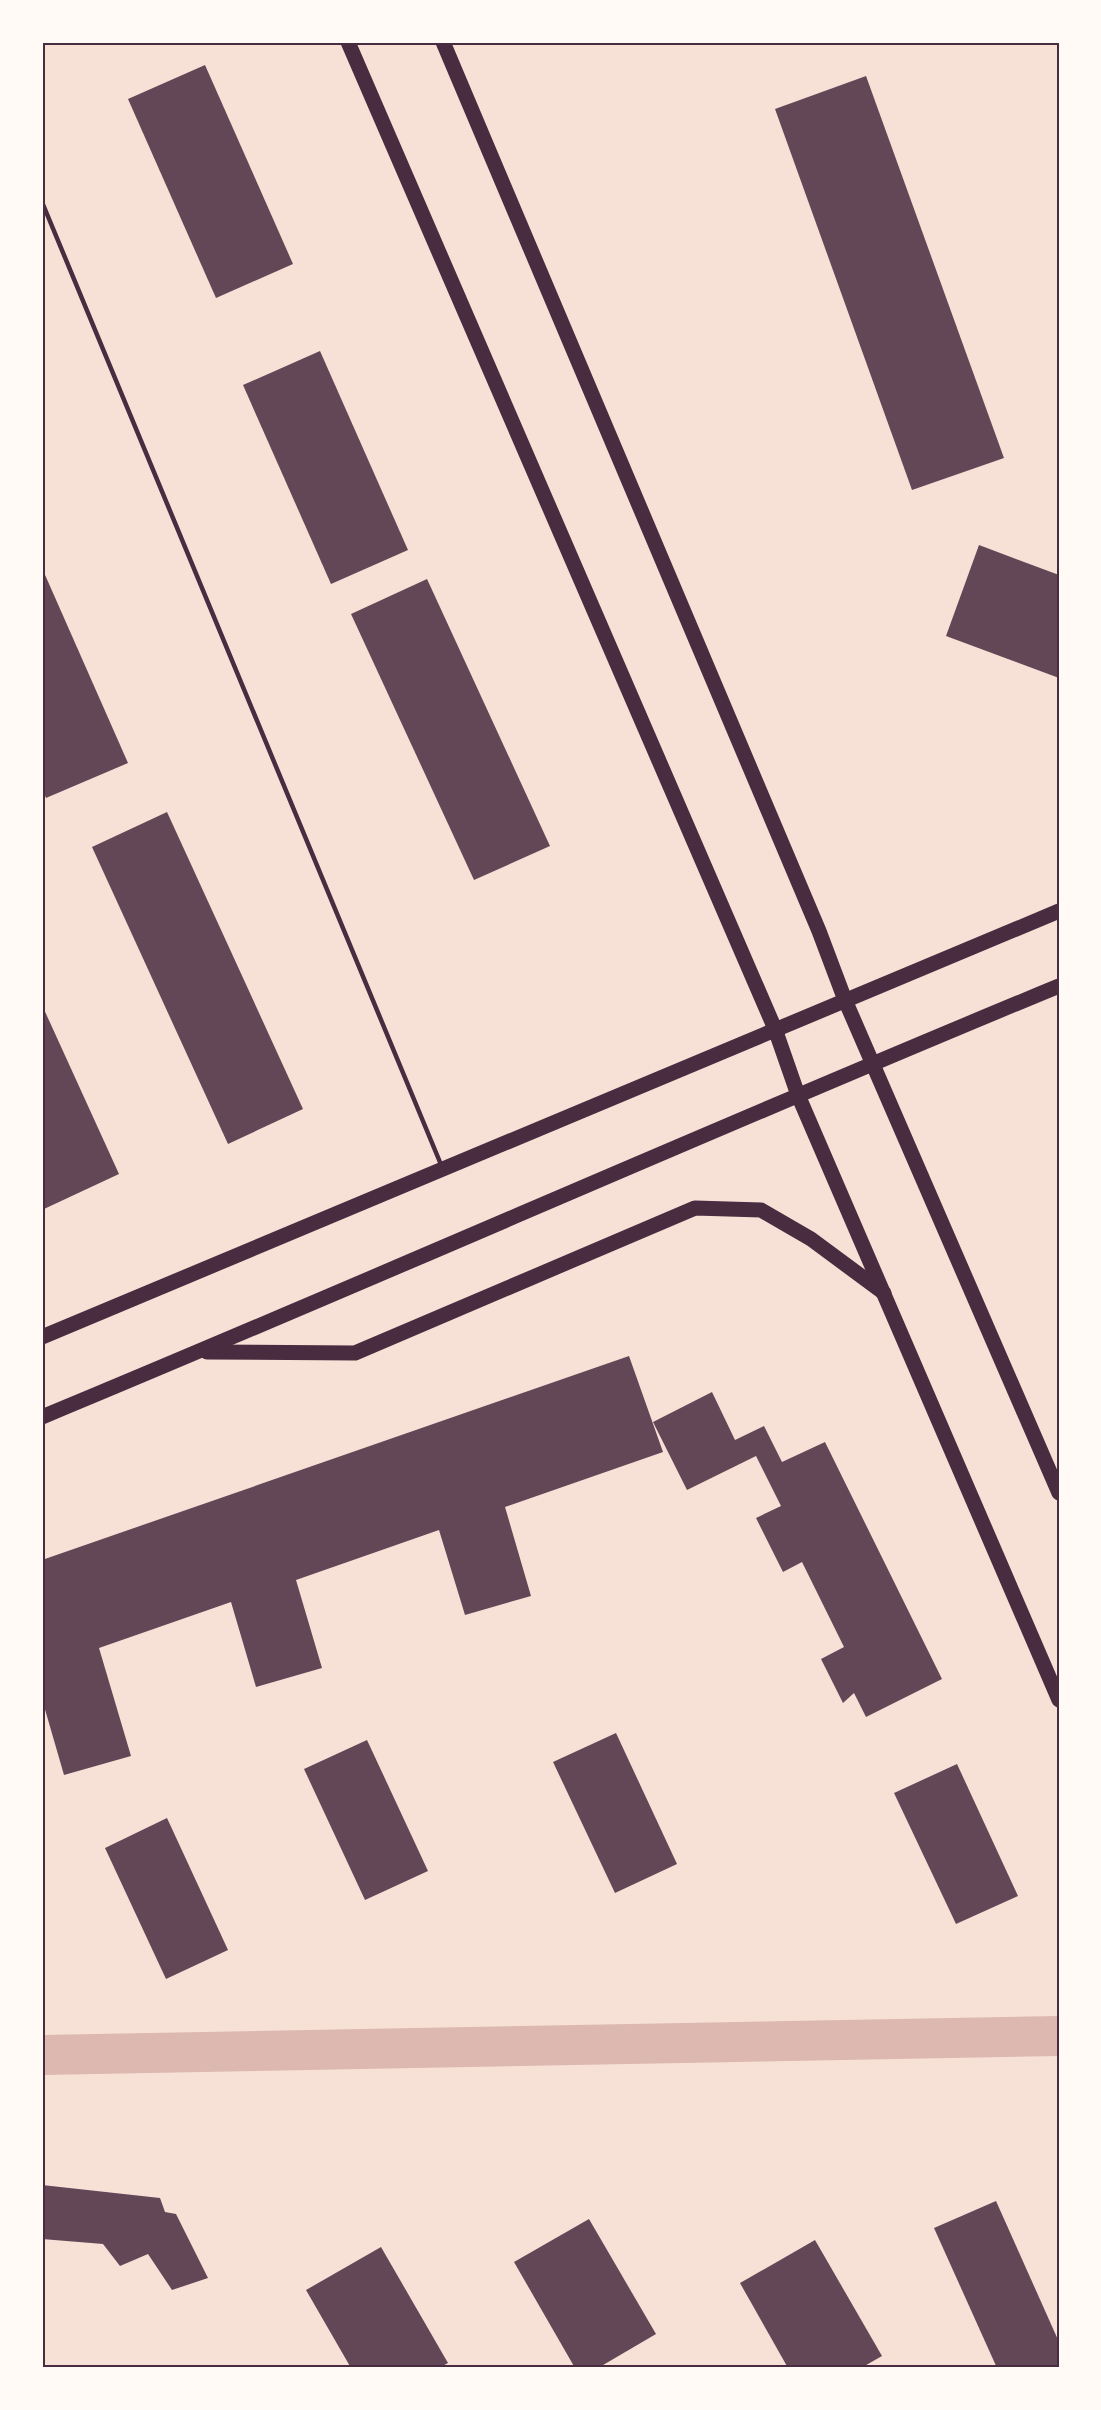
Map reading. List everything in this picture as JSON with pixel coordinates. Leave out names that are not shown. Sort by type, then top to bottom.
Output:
[{"type":"main road","points":[[348,42],[775,1029],[798,1095],[1059,1700]]},
{"type":"main road","points":[[443,42],[819,931],[845,1000],[1059,1493]]},
{"type":"main road","points":[[42,1337],[1059,911]]},
{"type":"main road","points":[[42,1418],[201,1352],[872,1063],[1059,986]]},
{"type":"main road","points":[[201,1352],[355,1353],[695,1208],[761,1210],[811,1239],[885,1294]]},
{"type":"lane","points":[[42,202],[443,1169]]},
{"type":"building","points":[[205,65],[293,264],[216,298],[128,99]]},
{"type":"building","points":[[866,76],[1004,458],[912,490],[775,109]]},
{"type":"building","points":[[320,351],[408,550],[331,584],[243,385]]},
{"type":"building","points":[[979,545],[1059,575],[1059,678],[946,636]]},
{"type":"building","points":[[42,568],[128,763],[46,798],[42,789]]},
{"type":"building","points":[[427,579],[550,846],[474,880],[351,614]]},
{"type":"building","points":[[167,812],[303,1109],[228,1144],[92,847]]},
{"type":"building","points":[[42,1005],[119,1174],[44,1209],[42,1205]]},
{"type":"building","points":[[629,1356],[663,1452],[505,1507],[531,1596],[465,1615],[439,1530],[296,1580],[322,1668],[256,1687],[231,1602],[99,1648],[131,1756],[64,1775],[42,1699],[42,1560]]},
{"type":"building","points":[[712,1392],[735,1440],[764,1426],[782,1462],[825,1442],[942,1679],[866,1717],[854,1693],[843,1703],[821,1659],[844,1647],[802,1562],[783,1572],[756,1518],[781,1506],[756,1456],[687,1490],[653,1422]]},
{"type":"building","points":[[616,1733],[677,1864],[615,1893],[553,1762]]},
{"type":"building","points":[[367,1740],[428,1871],[365,1900],[304,1769]]},
{"type":"building","points":[[957,1764],[1018,1896],[956,1924],[894,1793]]},
{"type":"building","points":[[167,1818],[228,1950],[166,1979],[105,1848]]},
{"type":"building","points":[[42,2185],[160,2198],[165,2212],[176,2214],[208,2278],[172,2290],[148,2254],[120,2266],[103,2244],[42,2239]]},
{"type":"building","points":[[996,2201],[1059,2342],[1059,2368],[997,2368],[934,2228]]},
{"type":"building","points":[[589,2219],[656,2334],[598,2368],[575,2368],[514,2262]]},
{"type":"building","points":[[815,2240],[882,2356],[861,2368],[788,2368],[740,2283]]},
{"type":"building","points":[[381,2247],[448,2363],[439,2368],[351,2368],[306,2290]]},
{"type":"waterway","points":[[42,2055],[1059,2036]]}]
